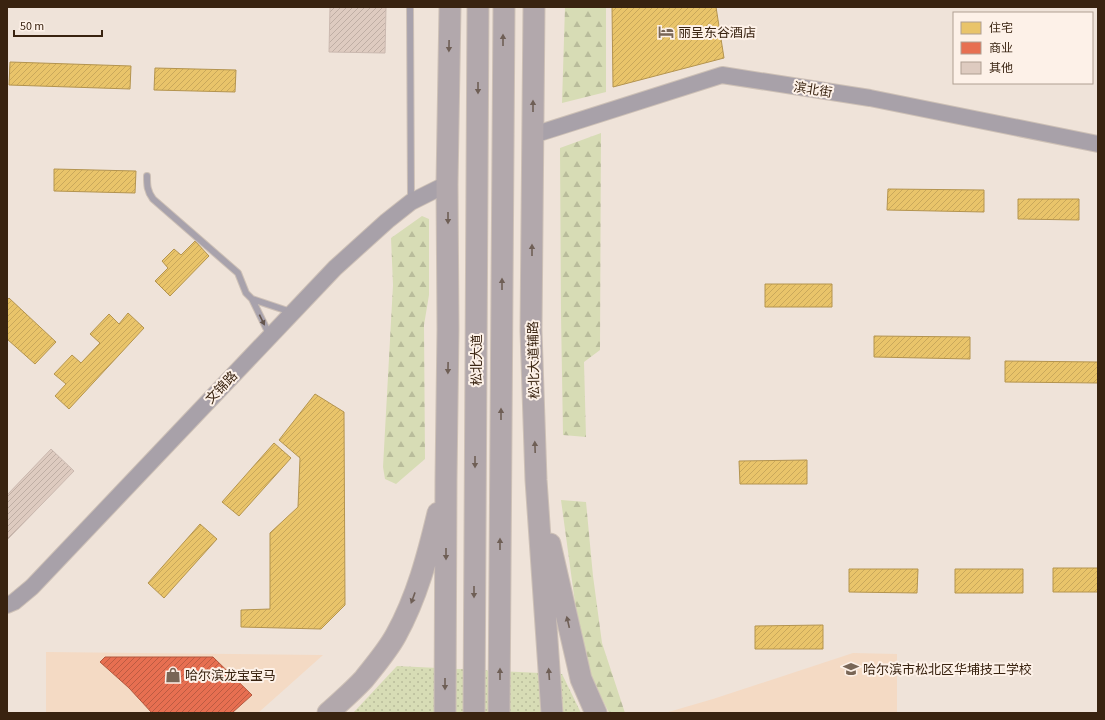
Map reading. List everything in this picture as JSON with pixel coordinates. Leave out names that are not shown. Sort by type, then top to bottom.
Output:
[{"type":"highway","points":[[445,713],[450,7]]},
{"type":"highway","name":"松北大道","points":[[474,713],[478,7]]},
{"type":"highway","name":"松北大道","points":[[499,713],[504,7]]},
{"type":"highway","name":"松北大道辅路","points":[[534,7],[531,331],[536,480],[552,713]]},
{"type":"highway","points":[[502,177],[531,331]]},
{"type":"highway","points":[[448,329],[477,199]]},
{"type":"highway","points":[[328,713],[362,680],[380,659],[396,636],[410,609],[420,580],[446,479]]},
{"type":"highway","points":[[536,480],[581,679],[596,713]]},
{"type":"street","name":"滨北街","points":[[533,135],[722,75],[870,98],[1098,144]]},
{"type":"street","name":"文锦路","points":[[7,605],[14,602],[32,587],[335,268],[387,221],[411,202],[448,184]]},
{"type":"lane","points":[[410,7],[411,202]]},
{"type":"lane","points":[[147,176],[147,186],[153,199],[238,273],[246,293],[252,299],[270,336]]},
{"type":"lane","points":[[252,299],[292,313]]},
{"type":"shaded area","points":[[46,652],[323,655],[258,713],[46,713]]},
{"type":"shaded area","name":"哈尔滨市松北区华埔技工学校","points":[[853,653],[897,654],[897,713],[665,713],[713,699]]},
{"type":"green space","points":[[565,7],[606,7],[606,92],[562,103]]},
{"type":"green space","points":[[601,133],[600,350],[584,362],[586,437],[563,435],[560,148]]},
{"type":"green space","points":[[422,216],[429,219],[429,295],[424,325],[425,459],[396,484],[385,479],[383,467],[393,285],[391,238]]},
{"type":"green space","points":[[561,500],[586,502],[593,576],[602,643],[625,713],[609,713],[591,676],[579,632]]},
{"type":"green space","points":[[397,666],[562,674],[581,713],[353,713]]},
{"type":"building: 住宅","name":"丽呈东谷酒店","points":[[612,7],[716,7],[724,58],[613,87]]},
{"type":"building: 住宅","points":[[10,62],[131,66],[130,89],[9,85]]},
{"type":"building: 住宅","points":[[155,68],[236,70],[235,92],[154,90]]},
{"type":"building: 住宅","points":[[54,169],[136,171],[135,193],[54,191]]},
{"type":"building: 住宅","points":[[888,189],[984,190],[984,212],[887,210]]},
{"type":"building: 住宅","points":[[1018,199],[1079,199],[1079,220],[1018,219]]},
{"type":"building: 住宅","points":[[195,241],[209,256],[170,296],[155,281],[168,268],[162,261],[174,249],[181,255]]},
{"type":"building: 住宅","points":[[765,284],[832,284],[832,307],[765,307]]},
{"type":"building: 住宅","points":[[9,298],[56,342],[35,364],[7,339],[7,300]]},
{"type":"building: 住宅","points":[[128,313],[144,328],[69,409],[55,396],[66,384],[54,374],[72,355],[81,363],[100,343],[90,334],[109,314],[119,324]]},
{"type":"building: 住宅","points":[[874,336],[970,337],[970,359],[874,357]]},
{"type":"building: 住宅","points":[[1005,361],[1098,362],[1098,383],[1005,382]]},
{"type":"building: 住宅","points":[[315,394],[344,412],[345,605],[321,629],[241,627],[241,610],[270,609],[270,533],[298,507],[300,458],[279,440]]},
{"type":"building: 住宅","points":[[274,443],[291,458],[239,516],[222,502]]},
{"type":"building: 住宅","points":[[807,460],[807,484],[740,484],[739,461]]},
{"type":"building: 住宅","points":[[200,524],[217,539],[164,598],[148,583]]},
{"type":"building: 住宅","points":[[1053,568],[1098,568],[1098,592],[1053,592]]},
{"type":"building: 住宅","points":[[849,569],[918,569],[917,593],[849,592]]},
{"type":"building: 住宅","points":[[955,569],[1023,569],[1023,593],[955,593]]},
{"type":"building: 住宅","points":[[823,625],[823,649],[755,649],[755,626]]},
{"type":"building: 商业","name":"哈尔滨龙宝宝马","points":[[105,657],[213,657],[252,695],[232,713],[152,713],[129,688],[100,662]]},
{"type":"building: 其他","points":[[330,7],[386,7],[385,53],[329,52]]},
{"type":"building: 其他","points":[[51,449],[74,471],[7,540],[7,495]]},
{"type":"place","name":"丽呈东谷酒店","points":[[666,32]]},
{"type":"place","name":"哈尔滨市松北区华埔技工学校","points":[[851,669]]},
{"type":"place","name":"哈尔滨龙宝宝马","points":[[173,675]]}]
